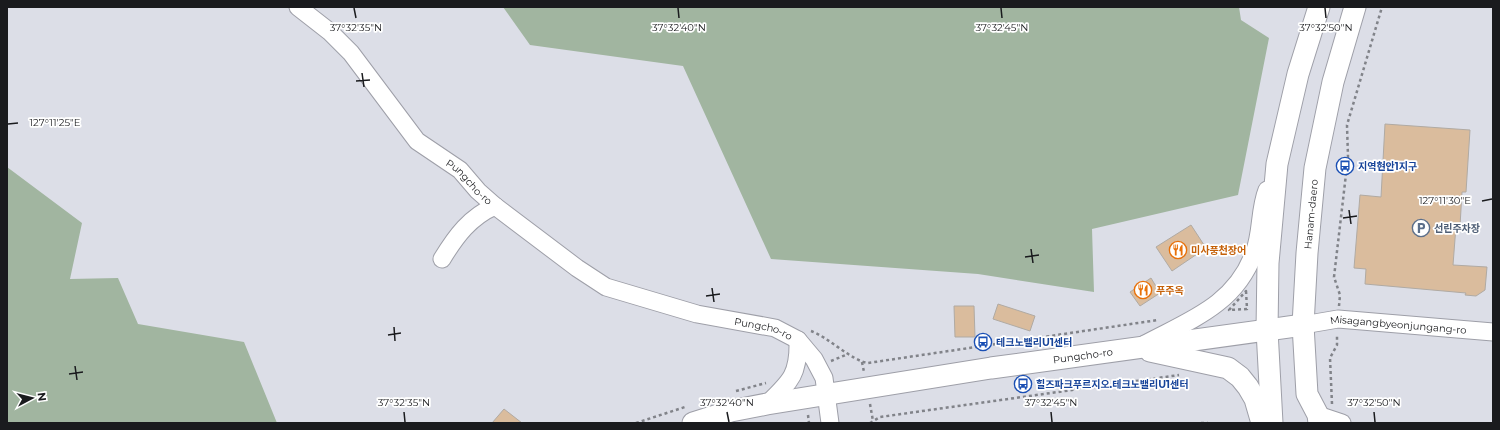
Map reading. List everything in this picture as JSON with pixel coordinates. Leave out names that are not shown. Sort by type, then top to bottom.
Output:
[{"type":"main road","points":[[1270,419],[1267,330],[1268,263],[1277,164],[1298,74],[1318,7]]},
{"type":"main road","name":"Hanam-daero","points":[[1324,421],[1308,394],[1303,325],[1307,253],[1315,168],[1333,82],[1355,7]]},
{"type":"main road","name":"Pungcho-ro","points":[[827,395],[991,368],[1303,325]]},
{"type":"main road","points":[[1137,348],[1228,368],[1240,377],[1270,419]]},
{"type":"main road","points":[[693,423],[731,411],[827,395]]},
{"type":"street","name":"Pungcho-ro","points":[[298,7],[330,32],[351,53],[416,141],[442,156],[460,170],[478,191],[495,206],[577,268],[606,287],[697,314],[775,328],[798,340],[814,359],[824,378],[827,395]]},
{"type":"street","points":[[1137,348],[1209,310],[1221,302],[1235,288],[1247,269],[1254,252],[1260,230],[1264,197],[1277,164]]},
{"type":"street","points":[[442,260],[451,245],[469,222],[482,211],[495,206]]},
{"type":"street","name":"Misagangbyeonjungang-ro","points":[[1303,325],[1338,319],[1493,332]]},
{"type":"street","points":[[767,404],[785,387],[792,377],[798,362],[798,340]]},
{"type":"street","points":[[827,395],[830,423]]},
{"type":"path","points":[[1324,421],[1330,358],[1337,345],[1340,295],[1334,277],[1348,157],[1347,125],[1382,7]]},
{"type":"path","points":[[851,355],[862,362],[874,362],[1160,319]]},
{"type":"path","points":[[870,423],[880,417],[1180,375]]},
{"type":"path","points":[[1201,423],[1208,423]]},
{"type":"green space","points":[[503,7],[1239,7],[1241,20],[1269,38],[1238,195],[1092,229],[1094,292],[978,274],[771,259],[683,66],[530,45]]},
{"type":"green space","points":[[7,167],[82,223],[70,279],[118,278],[138,324],[244,342],[277,423],[7,423]]},
{"type":"building","name":"선린주차장","points":[[1385,124],[1470,130],[1466,192],[1462,192],[1460,226],[1456,226],[1453,265],[1487,267],[1485,290],[1476,296],[1465,295],[1466,293],[1365,284],[1366,269],[1354,268],[1360,195],[1381,197]]},
{"type":"building","points":[[1191,225],[1206,248],[1172,271],[1156,247]]},
{"type":"building","points":[[1151,278],[1160,293],[1140,306],[1130,292]]},
{"type":"building","points":[[998,304],[1035,316],[1030,331],[993,319]]},
{"type":"building","points":[[954,306],[974,306],[975,337],[955,337]]},
{"type":"building","points":[[504,409],[522,423],[492,423]]},
{"type":"place","name":"지역현안1지구","points":[[1345,166]]},
{"type":"place","name":"선린주차장","points":[[1421,228]]},
{"type":"place","name":"미사풍천장어","points":[[1178,250]]},
{"type":"place","name":"푸주옥","points":[[1143,290]]},
{"type":"place","name":"테크노밸리U1센터","points":[[983,342]]},
{"type":"place","name":"힐즈파크푸르지오.테크노밸리U1센터","points":[[1023,384]]}]
